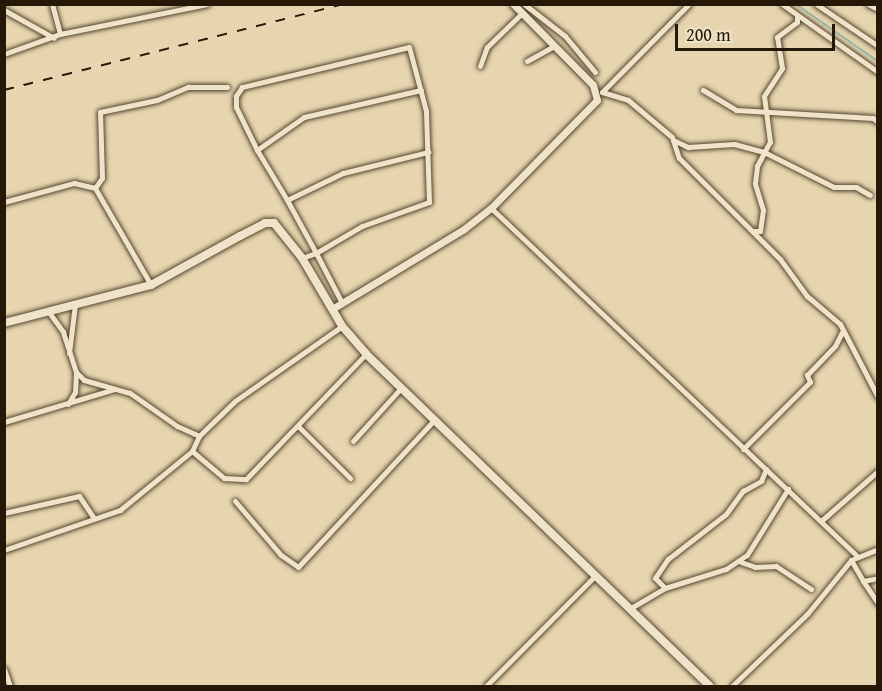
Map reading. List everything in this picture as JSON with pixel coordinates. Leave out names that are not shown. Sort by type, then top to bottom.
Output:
[{"type":"main road","points":[[4,322],[151,285],[265,223],[280,227],[303,258],[342,326],[366,354],[710,687]]},
{"type":"street","points":[[52,4],[60,34]]},
{"type":"street","points":[[4,54],[60,34],[207,4]]},
{"type":"street","points":[[513,4],[600,92],[628,100],[673,140],[688,147],[734,144],[764,152],[834,187],[856,187],[870,195]]},
{"type":"street","points":[[524,4],[565,36],[595,72]]},
{"type":"street","points":[[332,309],[436,248],[490,208],[594,104],[600,92],[689,4]]},
{"type":"street","points":[[782,4],[878,72]]},
{"type":"street","points":[[816,4],[878,46]]},
{"type":"street","points":[[868,4],[878,9]]},
{"type":"street","points":[[4,10],[54,38]]},
{"type":"street","points":[[480,66],[486,47],[521,14]]},
{"type":"street","points":[[754,231],[760,231],[763,210],[755,183],[764,152],[770,142],[768,112],[764,96],[782,68],[777,37],[797,21],[797,15]]},
{"type":"street","points":[[303,258],[316,253],[362,226],[429,202],[428,152],[421,90],[412,53],[406,46],[242,87],[235,102],[257,150],[287,200],[316,253],[342,303]]},
{"type":"street","points":[[527,61],[554,46]]},
{"type":"street","points":[[95,188],[102,178],[99,112],[157,99],[188,87],[227,87]]},
{"type":"street","points":[[257,150],[304,117],[421,90]]},
{"type":"street","points":[[703,90],[736,110],[873,118],[878,122]]},
{"type":"street","points":[[673,140],[677,155],[754,231],[807,296],[840,324],[842,332],[878,397]]},
{"type":"street","points":[[287,200],[344,173],[428,152]]},
{"type":"street","points":[[4,202],[74,183],[95,188],[151,285]]},
{"type":"street","points":[[490,208],[743,449],[822,521],[853,558],[863,581],[878,603]]},
{"type":"street","points":[[69,354],[75,304]]},
{"type":"street","points":[[48,311],[63,332],[76,372],[84,380],[130,393],[177,426],[200,436]]},
{"type":"street","points":[[4,550],[120,510],[192,451],[200,436],[235,401],[342,326]]},
{"type":"street","points":[[743,449],[810,381],[807,375],[835,346],[842,332]]},
{"type":"street","points":[[192,451],[224,478],[246,479],[366,354]]},
{"type":"street","points":[[68,404],[75,392],[76,372]]},
{"type":"street","points":[[353,441],[401,388]]},
{"type":"street","points":[[4,422],[116,389]]},
{"type":"street","points":[[235,501],[281,555],[298,567],[434,420]]},
{"type":"street","points":[[298,426],[350,478]]},
{"type":"street","points":[[665,588],[655,578],[668,559],[726,514],[743,491],[761,481],[766,469]]},
{"type":"street","points":[[822,521],[878,471]]},
{"type":"street","points":[[629,609],[665,588],[726,569],[747,555],[788,489]]},
{"type":"street","points":[[4,513],[80,496],[94,518]]},
{"type":"street","points":[[732,687],[808,613],[853,558],[878,549]]},
{"type":"street","points":[[738,561],[755,567],[776,566],[811,590]]},
{"type":"street","points":[[486,687],[595,576]]},
{"type":"street","points":[[863,581],[878,578]]},
{"type":"street","points":[[4,669],[10,687]]},
{"type":"waterway","points":[[796,4],[878,61]]},
{"type":"railway","points":[[4,90],[344,4]]}]
